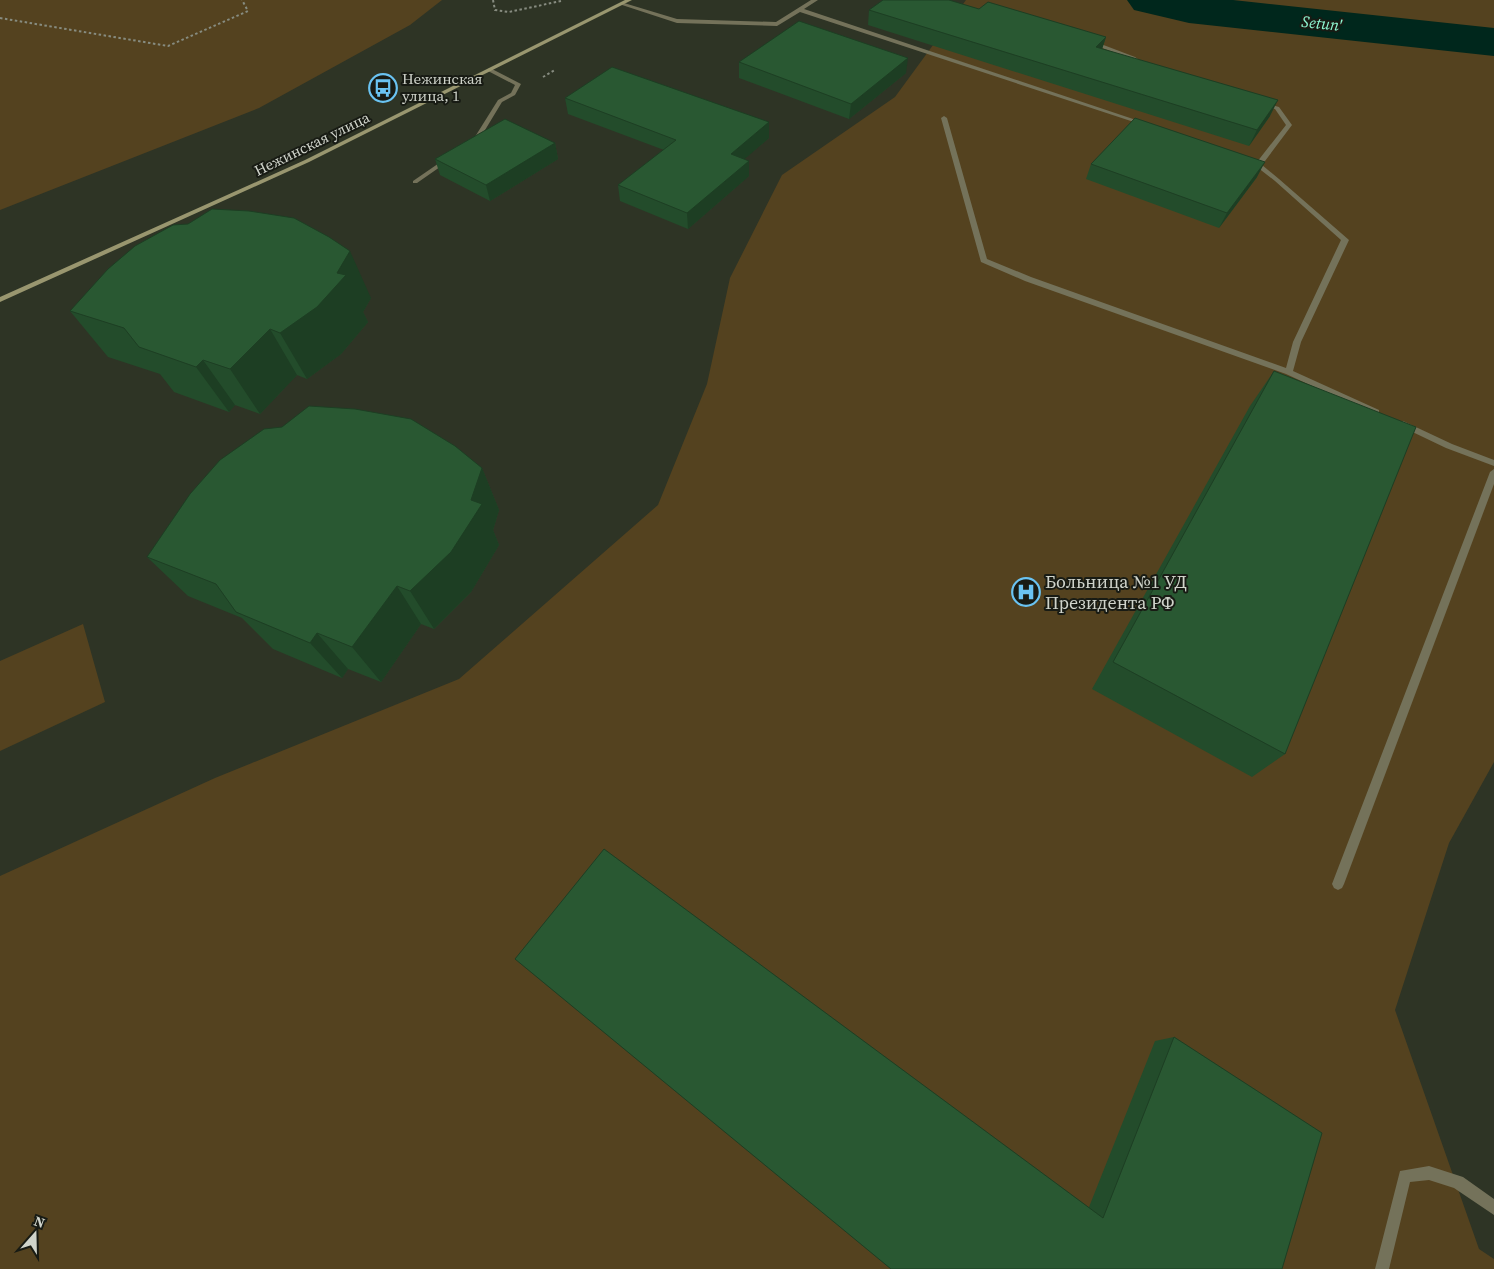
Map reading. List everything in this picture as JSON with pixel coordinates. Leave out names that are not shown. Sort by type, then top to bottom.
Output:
[{"type":"street","name":"Нежинская улица","points":[[0,300],[307,161],[629,0]]},
{"type":"lane","points":[[622,4],[677,21],[777,24],[815,0]]},
{"type":"lane","points":[[800,10],[1155,127]]},
{"type":"lane","points":[[1083,40],[1133,58],[1150,70]]},
{"type":"lane","points":[[471,144],[479,138],[500,101],[513,94],[518,84],[490,70]]},
{"type":"lane","points":[[1250,100],[1277,108],[1289,125],[1258,166]]},
{"type":"lane","points":[[944,118],[984,260],[1028,279],[1289,372],[1387,417]]},
{"type":"lane","points":[[415,182],[455,154]]},
{"type":"lane","points":[[1248,158],[1345,240],[1297,342],[1289,372]]},
{"type":"lane","points":[[1396,421],[1449,446],[1494,463]]},
{"type":"lane","points":[[1338,884],[1494,472]]},
{"type":"lane","points":[[1382,1269],[1405,1176],[1429,1173],[1458,1182],[1494,1208]]},
{"type":"path","points":[[0,18],[168,46],[248,11],[242,0]]},
{"type":"path","points":[[493,0],[495,10],[509,12],[561,1]]},
{"type":"shaded area","points":[[0,0],[442,0],[410,25],[259,108],[0,210]]},
{"type":"shaded area","name":"Больница №1 УД Президента РФ","points":[[966,0],[1494,0],[1494,762],[1449,843],[1395,1010],[1479,1249],[1494,1259],[1494,1269],[0,1269],[0,876],[215,778],[459,679],[658,505],[707,384],[730,278],[782,175],[895,97]]},
{"type":"shaded area","points":[[83,624],[105,702],[0,751],[0,661]]},
{"type":"building","points":[[883,0],[949,0],[979,9],[988,2],[1106,37],[1096,47],[1278,100],[1257,130],[869,10]]},
{"type":"building","points":[[799,21],[908,58],[851,104],[739,62]]},
{"type":"building","points":[[612,67],[769,122],[731,154],[749,161],[687,213],[618,185],[676,140],[565,98]]},
{"type":"building","points":[[1135,118],[1265,162],[1227,213],[1091,164]]},
{"type":"building","points":[[505,119],[555,143],[486,185],[435,159]]},
{"type":"building","points":[[212,209],[249,211],[294,218],[350,251],[337,273],[346,275],[317,307],[280,333],[270,329],[230,369],[203,360],[196,367],[139,347],[124,328],[70,311],[108,269],[135,246],[173,225],[188,224]]},
{"type":"building","points":[[1274,371],[1416,427],[1285,754],[1113,662]]},
{"type":"building","points":[[309,406],[355,409],[411,419],[455,446],[482,468],[471,500],[482,504],[451,552],[410,591],[397,586],[352,647],[317,633],[310,643],[236,612],[216,584],[147,557],[190,494],[220,460],[264,429],[282,427]]},
{"type":"building","points":[[604,849],[1103,1218],[1174,1037],[1322,1133],[1282,1269],[891,1269],[515,959]]},
{"type":"waterway","name":"Setun'","points":[[1150,0],[1189,9],[1494,42]]},
{"type":"place","name":"Нежинская улица, 1","points":[[383,88]]},
{"type":"place","name":"Больница №1 УД Президента РФ","points":[[1026,592]]}]
